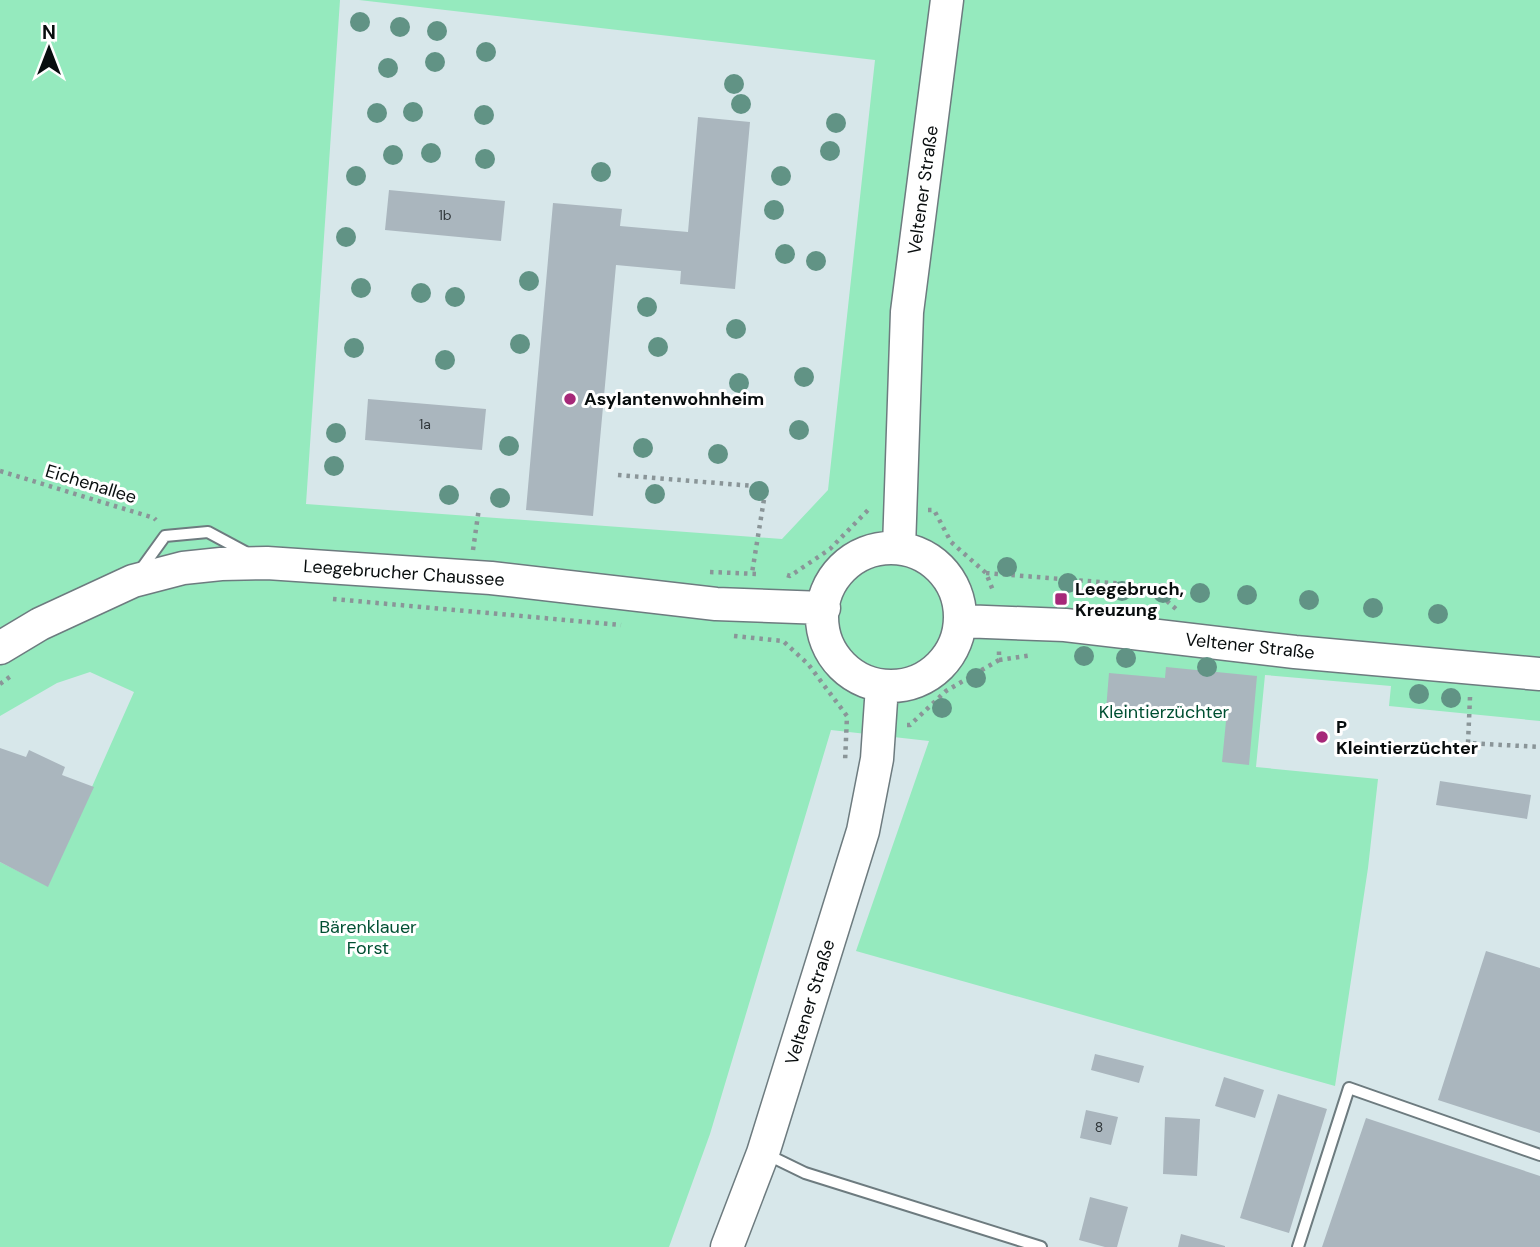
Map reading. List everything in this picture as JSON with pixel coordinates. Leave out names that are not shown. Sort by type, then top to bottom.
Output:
[{"type":"main road","name":"Veltener Straße","points":[[899,548],[907,312],[947,0]]},
{"type":"main road","points":[[899,548],[919,554],[937,564],[950,581],[959,600],[961,621],[956,643],[944,663],[927,677],[905,685],[882,686],[862,681],[844,669],[831,652],[823,632],[824,608],[827,590],[833,580],[839,571],[856,557],[877,549],[899,548]]},
{"type":"main road","name":"Leegebrucher Chaussee","points":[[11,659],[40,624],[133,581],[183,568],[221,564],[267,563],[491,578],[716,604],[824,608]]},
{"type":"main road","name":"Veltener Straße","points":[[961,621],[1065,625],[1295,652],[1540,674]]},
{"type":"main road","name":"Veltener Straße","points":[[727,1247],[763,1153],[863,831],[877,759],[882,686]]},
{"type":"lane","points":[[133,581],[165,536],[208,532],[267,563]]},
{"type":"lane","points":[[1298,1247],[1349,1088],[1540,1155]]},
{"type":"lane","points":[[763,1153],[805,1173],[1041,1247]]},
{"type":"path","name":"Eichenallee","points":[[0,471],[155,518],[165,536]]},
{"type":"path","points":[[618,475],[766,487],[752,573]]},
{"type":"path","points":[[790,576],[830,549],[870,507],[876,507]]},
{"type":"path","points":[[471,561],[479,508]]},
{"type":"path","points":[[923,509],[934,510],[951,542],[986,573],[995,596]]},
{"type":"path","points":[[986,573],[1150,586],[1175,609],[1188,611]]},
{"type":"path","points":[[323,598],[628,626]]},
{"type":"path","points":[[732,636],[783,641],[808,664],[847,716],[844,768]]},
{"type":"path","points":[[910,726],[946,691],[999,660],[999,645]]},
{"type":"path","points":[[0,684],[11,659]]},
{"type":"path","points":[[1471,668],[1468,743],[1540,747]]},
{"type":"green space","points":[[0,0],[340,0],[306,504],[782,539],[828,490],[875,60],[359,0],[1540,0],[1540,721],[1389,706],[1391,686],[1265,675],[1256,767],[1378,779],[1368,868],[1335,1086],[856,951],[929,741],[831,730],[710,1134],[669,1247],[0,1247],[0,862],[48,886],[134,692],[90,672],[57,683],[0,716]]},
{"type":"building","name":"Asylantenwohnheim","points":[[698,117],[750,122],[735,289],[680,284],[681,271],[616,265],[593,516],[526,510],[553,203],[622,209],[620,226],[688,232]]},
{"type":"building","points":[[389,190],[505,201],[501,241],[385,230]]},
{"type":"building","points":[[368,399],[486,409],[482,450],[365,440]]},
{"type":"building","points":[[1073,588],[1089,589],[1088,597],[1073,596]]},
{"type":"building","points":[[1166,667],[1257,676],[1249,765],[1222,762],[1226,721],[1106,710],[1109,673],[1165,678]]},
{"type":"building","points":[[0,748],[26,757],[29,750],[65,767],[62,775],[94,787],[48,887],[0,862]]},
{"type":"building","points":[[1440,781],[1531,795],[1527,819],[1436,805]]},
{"type":"building","points":[[1486,951],[1540,968],[1540,1133],[1438,1100]]},
{"type":"building","points":[[1095,1054],[1144,1066],[1139,1083],[1091,1070]]},
{"type":"building","points":[[1224,1077],[1264,1090],[1255,1118],[1215,1106]]},
{"type":"building","points":[[1278,1094],[1327,1109],[1289,1233],[1240,1218]]},
{"type":"building","points":[[1086,1110],[1118,1117],[1111,1145],[1080,1138]]},
{"type":"building","points":[[1165,1117],[1200,1119],[1197,1176],[1163,1174]]},
{"type":"building","points":[[1366,1118],[1540,1176],[1540,1247],[1322,1247]]},
{"type":"building","points":[[1090,1197],[1128,1207],[1117,1247],[1105,1247],[1079,1240]]},
{"type":"building","points":[[1181,1234],[1225,1246],[1225,1247],[1178,1247]]},
{"type":"place","name":"Asylantenwohnheim","points":[[570,399]]},
{"type":"place","name":"Leegebruch, Kreuzung","points":[[1061,599]]},
{"type":"place","name":"P Kleintierzüchter","points":[[1322,737]]},
{"type":"park label","name":"Kleintierzüchter","points":[[1164,712]]},
{"type":"park label","name":"Bärenklauer Forst","points":[[368,937]]}]
